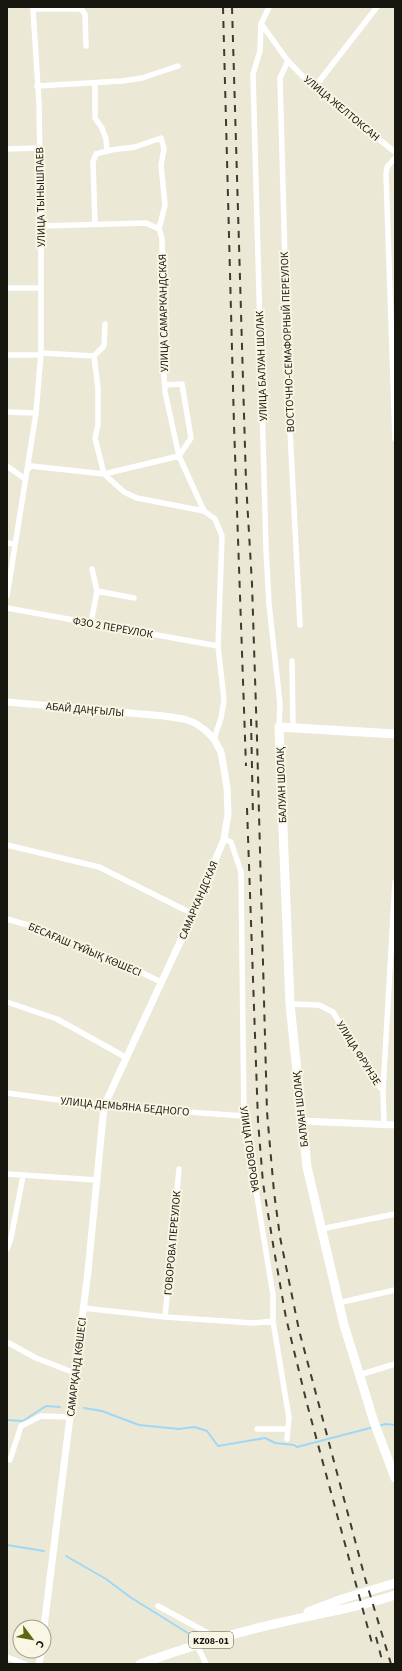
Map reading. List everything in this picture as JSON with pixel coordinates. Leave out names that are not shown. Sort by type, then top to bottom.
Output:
[{"type":"main road","points":[[279,727],[395,734]]},
{"type":"main road","name":"БАЛУАН ШОЛАҚ","points":[[279,727],[290,1004],[307,1167],[338,1303],[359,1375],[395,1478]]},
{"type":"main road","name":"KZ08-01","points":[[284,1621],[342,1599],[395,1583]]},
{"type":"main road","name":"KZ08-01","points":[[140,1664],[217,1638],[284,1621],[347,1610],[395,1596]]},
{"type":"street","name":"УЛИЦА БАЛУАН ШОЛАК","points":[[269,7],[261,24],[260,51],[252,74],[266,549],[269,604],[280,704],[279,727]]},
{"type":"street","points":[[314,88],[377,7]]},
{"type":"street","name":"УЛИЦА ТЫНЫШПАЕВ","points":[[7,596],[36,413],[41,354],[41,226],[34,9],[81,9],[84,14],[86,46]]},
{"type":"street","name":"УЛИЦА ЖЕЛТОКСАН","points":[[261,24],[288,61],[314,88],[395,152]]},
{"type":"street","name":"ВОСТОЧНО-СЕМАФОРНЫЙ ПЕРЕУЛОК","points":[[288,61],[280,78],[289,411],[300,624]]},
{"type":"street","points":[[37,86],[142,78],[178,66]]},
{"type":"street","points":[[94,224],[93,162],[96,154],[107,151],[106,139],[102,128],[94,118],[95,82]]},
{"type":"street","name":"УЛИЦА САМАРКАНДСКАЯ","points":[[107,151],[135,148],[161,138],[164,149],[161,165],[164,205],[159,229],[162,238],[162,343],[165,385],[179,456],[204,511],[215,519],[222,536],[218,646],[224,700],[221,718],[214,739]]},
{"type":"street","points":[[7,149],[39,148]]},
{"type":"street","points":[[395,158],[387,167],[386,174],[395,439]]},
{"type":"street","points":[[41,226],[146,223],[159,229]]},
{"type":"street","points":[[7,288],[42,288]]},
{"type":"street","points":[[7,355],[41,354],[94,356],[104,346],[105,324]]},
{"type":"street","points":[[94,356],[98,388],[98,425],[95,438],[104,474],[124,492],[137,498],[204,511]]},
{"type":"street","points":[[27,470],[31,466],[104,474],[179,456],[191,438],[182,384],[165,385]]},
{"type":"street","points":[[7,412],[36,413]]},
{"type":"street","points":[[7,466],[25,479]]},
{"type":"street","points":[[7,543],[15,544]]},
{"type":"street","points":[[91,623],[97,591],[92,569]]},
{"type":"street","points":[[97,591],[134,598]]},
{"type":"street","name":"ФЗО 2 ПЕРЕУЛОК","points":[[7,608],[218,646]]},
{"type":"street","points":[[292,661],[293,727]]},
{"type":"street","name":"АБАЙ ДАҢҒЫЛЫ","points":[[7,702],[164,716]]},
{"type":"street","name":"САМАРКАНДСКАЯ","points":[[104,1106],[194,914],[224,839],[228,814],[227,787],[220,752],[214,739],[206,730],[195,723],[184,719],[164,716]]},
{"type":"street","name":"УЛИЦА ГОВОРОВА","points":[[224,839],[231,842],[241,872],[244,1116],[273,1295],[273,1321],[289,1418],[287,1438]]},
{"type":"street","points":[[7,845],[99,867],[194,914]]},
{"type":"street","points":[[384,1123],[383,1090],[390,943],[395,882]]},
{"type":"street","name":"БЕСАҒАШ ТҰЙЫҚ КӨШЕСІ","points":[[7,919],[31,926],[86,947],[98,954],[124,964],[162,982]]},
{"type":"street","points":[[7,1002],[57,1019],[127,1058]]},
{"type":"street","name":"УЛИЦА ФРУНЗЕ","points":[[290,1004],[319,1005],[333,1012],[376,1083],[383,1090]]},
{"type":"street","name":"УЛИЦА ДЕМЬЯНА БЕДНОГО","points":[[7,1093],[104,1106],[244,1116]]},
{"type":"street","name":"САМАРҚАНД КӨШЕСІ","points":[[45,1619],[83,1308],[104,1106]]},
{"type":"street","points":[[301,1121],[384,1123],[395,1125]]},
{"type":"street","name":"ГОВОРОВА ПЕРЕУЛОК","points":[[166,1316],[179,1169]]},
{"type":"street","points":[[7,1174],[97,1180]]},
{"type":"street","points":[[7,1249],[23,1176]]},
{"type":"street","points":[[320,1229],[395,1214]]},
{"type":"street","points":[[338,1303],[395,1290]]},
{"type":"street","points":[[83,1308],[252,1323],[273,1321]]},
{"type":"street","points":[[7,1342],[36,1358],[75,1373]]},
{"type":"street","points":[[359,1375],[395,1364]]},
{"type":"street","points":[[7,1460],[10,1460],[21,1426],[41,1416],[70,1417]]},
{"type":"street","points":[[257,1429],[288,1429]]},
{"type":"street","points":[[158,1606],[217,1638]]},
{"type":"street","points":[[197,1645],[206,1664]]},
{"type":"street","points":[[7,1657],[25,1664]]},
{"type":"waterway","points":[[7,1420],[23,1421],[46,1406],[60,1407]]},
{"type":"waterway","points":[[84,1408],[102,1411],[139,1425],[179,1429],[194,1427],[207,1431],[218,1446],[265,1438],[275,1443],[294,1445],[297,1447],[374,1427]]},
{"type":"waterway","points":[[378,1426],[386,1424],[395,1425]]},
{"type":"waterway","points":[[7,1545],[44,1551]]},
{"type":"waterway","points":[[66,1556],[106,1579],[130,1597],[191,1635]]},
{"type":"railway","points":[[223,7],[234,425],[246,766]]},
{"type":"railway","points":[[232,7],[246,482],[252,584],[257,739],[267,1112],[274,1192],[280,1237],[299,1330],[365,1578],[391,1664]]},
{"type":"railway","points":[[251,719],[253,817]]},
{"type":"railway","points":[[247,808],[258,1121],[263,1183],[286,1318],[307,1404],[373,1647]]},
{"type":"railway","points":[[376,1637],[383,1664]]}]
